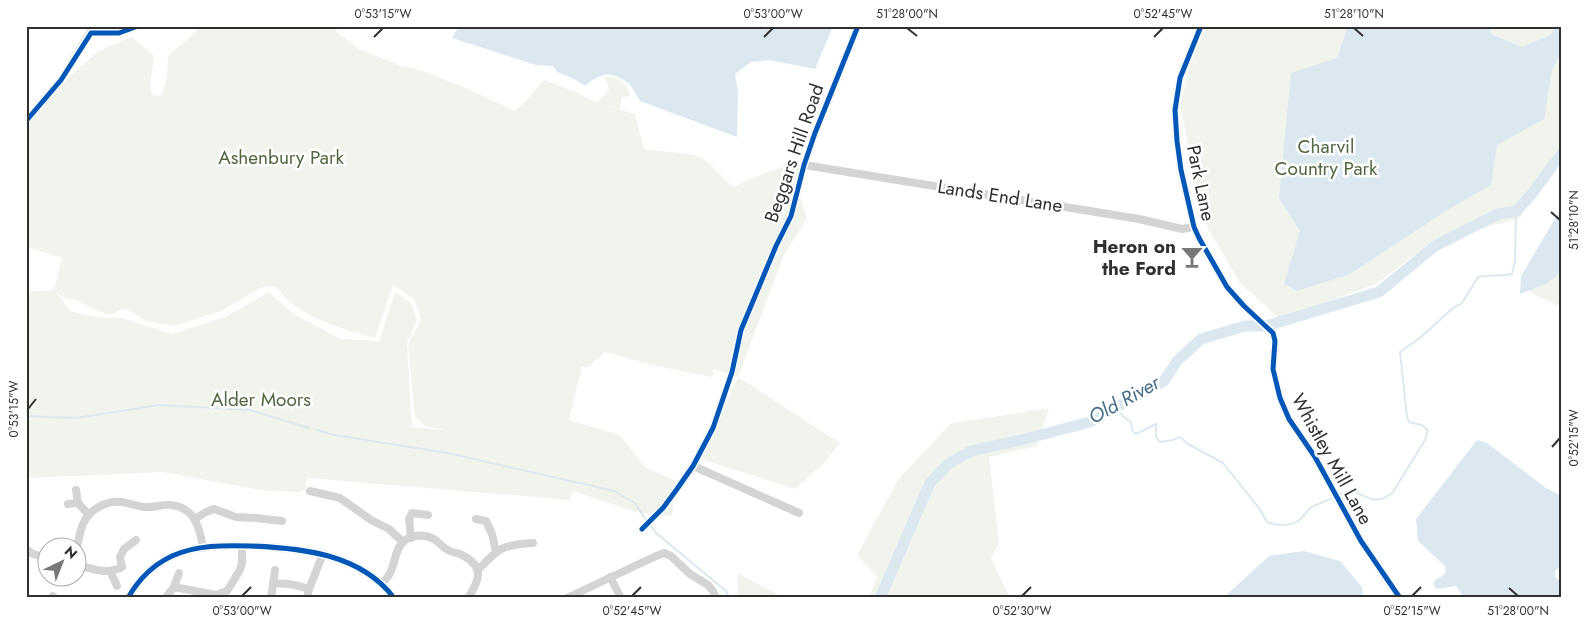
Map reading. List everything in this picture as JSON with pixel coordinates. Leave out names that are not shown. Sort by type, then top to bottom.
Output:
[{"type":"street","points":[[26,121],[61,80],[92,30],[119,34],[138,26]]},
{"type":"street","name":"Beggars Hill Road","points":[[642,529],[663,508],[693,466],[713,428],[732,372],[741,330],[776,246],[791,216],[804,166],[838,72],[858,26]]},
{"type":"street","name":"Park Lane","points":[[1201,26],[1180,78],[1175,110],[1181,170],[1194,227],[1199,238],[1227,287],[1266,326]]},
{"type":"street","name":"Lands End Lane","points":[[804,166],[1130,218],[1182,230],[1194,227]]},
{"type":"street","name":"Whistley Mill Lane","points":[[1266,326],[1273,333],[1275,340],[1273,368],[1280,398],[1289,419],[1315,457],[1337,500],[1366,548],[1400,598]]},
{"type":"street","points":[[693,466],[799,513]]},
{"type":"street","points":[[76,490],[78,503],[89,515]]},
{"type":"street","points":[[310,491],[340,498],[370,520],[389,529],[403,542]]},
{"type":"street","points":[[80,536],[83,524],[89,515],[104,504],[118,501],[146,507],[175,506],[186,510],[195,519],[200,529],[203,548]]},
{"type":"street","points":[[68,504],[78,503]]},
{"type":"street","points":[[195,519],[214,509],[236,518],[282,521]]},
{"type":"street","points":[[411,538],[409,519],[411,509],[428,515]]},
{"type":"street","points":[[476,519],[486,521],[492,534],[496,552]]},
{"type":"street","points":[[269,529],[270,520]]},
{"type":"street","points":[[367,528],[370,520]]},
{"type":"street","points":[[382,584],[391,572],[396,552],[403,542],[421,535],[434,539],[448,551],[463,555],[478,570],[478,583],[468,598]]},
{"type":"street","points":[[122,566],[120,557],[124,549],[136,540]]},
{"type":"street","points":[[478,570],[496,552],[510,545],[533,543]]},
{"type":"street","points":[[174,588],[227,595],[241,567],[242,546]]},
{"type":"street","points":[[128,598],[141,579],[166,559],[203,548],[242,546],[294,549],[323,554],[354,565],[382,584],[394,598]]},
{"type":"street","points":[[26,549],[38,555]]},
{"type":"street","points":[[568,598],[664,553],[671,556],[690,574],[708,585],[716,598]]},
{"type":"street","points":[[307,598],[308,589],[323,554]]},
{"type":"street","points":[[88,568],[110,571],[122,566],[131,570]]},
{"type":"street","points":[[272,598],[275,570]]},
{"type":"street","points":[[110,571],[117,586]]},
{"type":"street","points":[[167,596],[174,588],[179,573]]},
{"type":"street","points":[[610,577],[621,598]]},
{"type":"street","points":[[273,584],[295,585],[308,589]]},
{"type":"green space","name":"Ashenbury Park","points":[[202,26],[335,26],[337,32],[359,49],[468,89],[514,111],[525,102],[544,80],[576,92],[597,103],[609,90],[605,77],[618,79],[627,87],[630,96],[622,97],[620,109],[598,103],[635,114],[644,149],[695,155],[707,161],[733,187],[786,166],[807,170],[800,196],[807,219],[784,255],[738,377],[713,369],[713,377],[707,376],[657,366],[605,352],[588,367],[582,367],[569,420],[620,435],[646,468],[676,481],[672,516],[635,512],[573,491],[570,500],[307,478],[305,490],[299,492],[260,490],[163,472],[26,478],[26,292],[54,290],[62,258],[26,247],[26,123],[67,78],[99,51],[132,37],[154,56],[150,88],[152,94],[157,96],[162,95],[167,77],[168,56]],"holes":[[[393,285],[414,299],[421,319],[408,345],[415,417],[424,426],[453,431],[412,427],[407,343],[417,320],[411,303],[395,292],[379,341],[341,339],[295,315],[269,292],[225,317],[172,334],[122,318],[95,317],[70,311],[56,292],[63,297],[79,301],[110,315],[126,308],[145,321],[174,326],[221,311],[264,286],[276,287],[292,304],[311,316],[375,338]]]},
{"type":"green space","name":"Charvil Country Park","points":[[1206,26],[1562,26],[1562,151],[1520,218],[1430,243],[1376,284],[1280,319],[1240,283],[1205,223],[1180,106],[1188,71]]},
{"type":"green space","points":[[1562,272],[1562,303],[1558,306],[1528,291],[1546,284]]},
{"type":"green space","points":[[738,377],[840,443],[822,465],[795,489],[701,459]]},
{"type":"green space","points":[[1049,408],[1037,446],[989,457],[999,544],[991,558],[1010,598],[869,598],[877,576],[857,555],[898,480],[950,424]]},
{"type":"green space","points":[[737,573],[785,598],[738,598]]},
{"type":"shaded area","points":[[459,26],[826,26],[832,29],[815,69],[769,60],[751,62],[735,74],[738,91],[737,137],[640,101],[630,85],[615,76],[601,76],[585,86],[557,72],[553,66],[536,65],[452,38]]},
{"type":"shaded area","name":"Charvil Country Park","points":[[1348,26],[1489,26],[1491,34],[1522,47],[1550,35],[1557,26],[1562,26],[1562,51],[1552,70],[1544,119],[1497,145],[1491,185],[1452,207],[1350,274],[1297,291],[1284,284],[1300,231],[1279,198],[1291,73],[1337,58]]},
{"type":"shaded area","points":[[1562,207],[1562,272],[1546,284],[1520,294],[1521,276]]},
{"type":"shaded area","points":[[1477,440],[1487,443],[1546,488],[1562,496],[1562,565],[1555,571],[1555,576],[1558,580],[1562,579],[1562,598],[1464,598],[1456,586],[1437,589],[1434,586],[1434,581],[1446,573],[1445,566],[1418,541],[1416,519]]},
{"type":"shaded area","points":[[1304,551],[1340,561],[1362,587],[1363,598],[1223,598],[1269,556]]},
{"type":"waterway","name":"Old River","points":[[880,598],[930,483],[948,464],[971,451],[1090,422],[1164,381],[1177,361],[1201,339],[1245,326],[1266,326],[1379,292],[1435,246],[1498,214],[1516,211],[1531,195],[1562,153]]},
{"type":"waterway","points":[[1338,495],[1352,490],[1377,500],[1393,492],[1425,440],[1428,431],[1422,425],[1409,422],[1407,417],[1400,352],[1421,337],[1453,308],[1462,303],[1478,277],[1512,274],[1515,261],[1516,211]]},
{"type":"waterway","points":[[26,416],[76,418],[159,405],[250,410],[309,428]]},
{"type":"waterway","points":[[1115,408],[1131,422],[1132,430],[1136,434],[1156,424],[1156,437],[1160,442],[1180,437],[1188,444],[1223,463],[1259,508],[1267,522],[1282,525],[1294,523],[1300,520],[1312,507],[1334,497]]},
{"type":"waterway","points":[[317,430],[334,435],[448,453],[614,491],[635,503],[646,520]]},
{"type":"waterway","points":[[651,526],[656,533],[726,591],[729,598]]},
{"type":"cycle path","points":[[26,121],[61,80],[91,33],[119,33],[138,26]]},
{"type":"cycle path","points":[[642,529],[663,508],[677,489],[693,466],[713,428],[732,372],[741,330],[776,246],[791,216],[804,165],[815,133],[858,26]]},
{"type":"cycle path","points":[[1201,26],[1180,78],[1175,110],[1181,170],[1194,227],[1227,287],[1273,333],[1275,341],[1273,369],[1280,398],[1289,419],[1315,457],[1361,541],[1400,598]]},
{"type":"cycle path","points":[[128,598],[136,585],[159,564],[181,552],[211,546],[270,547],[329,556],[365,572],[380,583],[394,598]]},
{"type":"place","name":"Heron on the Ford","points":[[1192,257]]},
{"type":"park label","name":"Alder Moors","points":[[261,399]]}]
